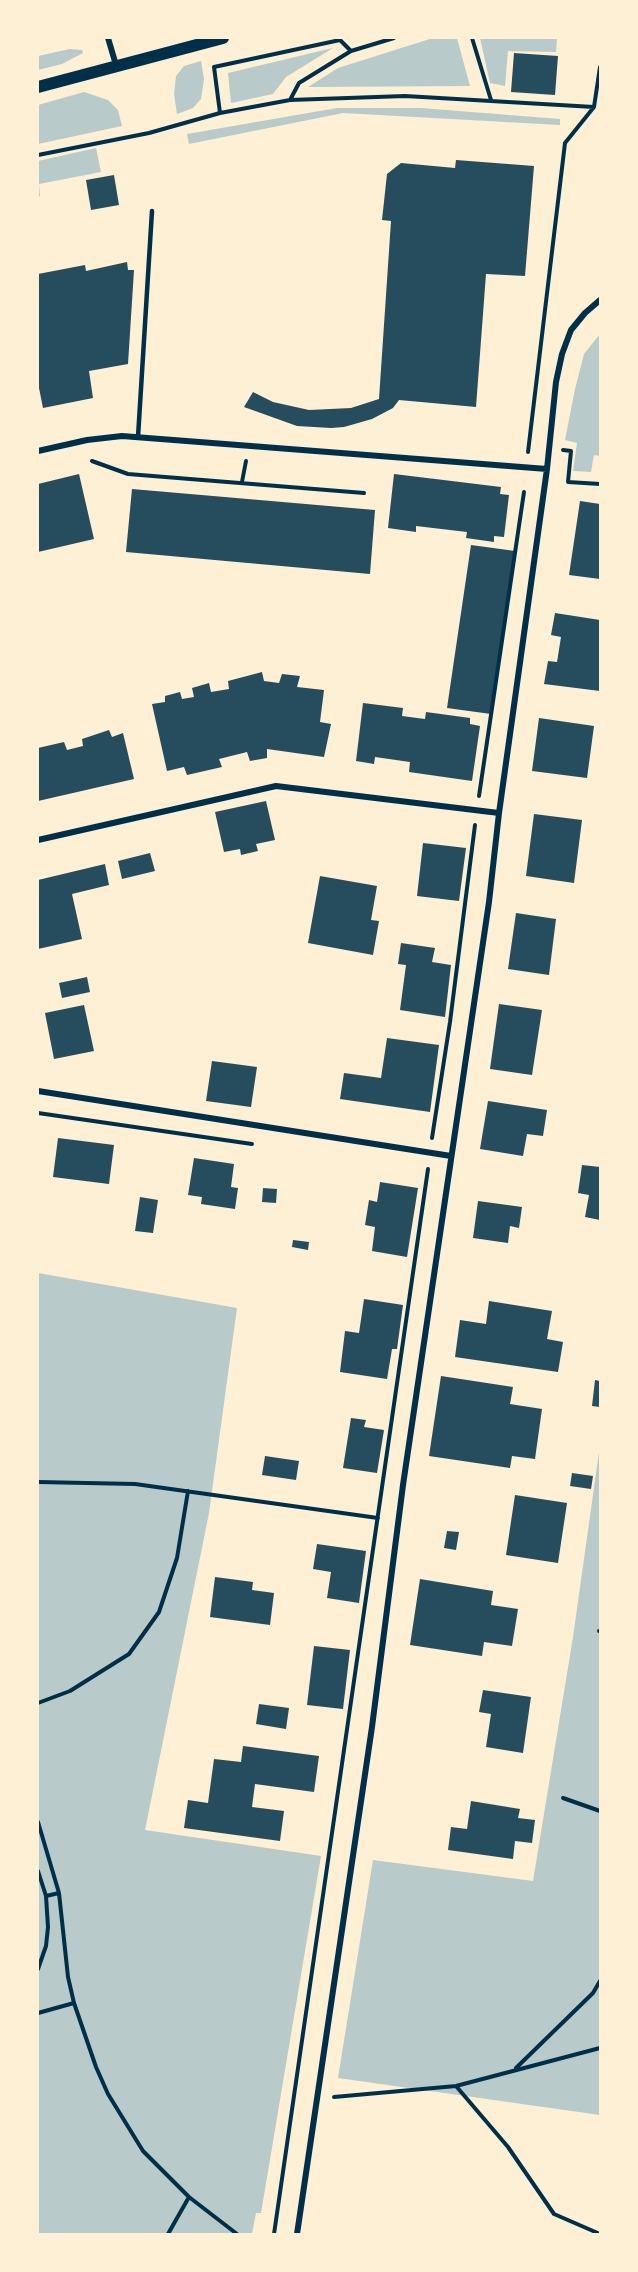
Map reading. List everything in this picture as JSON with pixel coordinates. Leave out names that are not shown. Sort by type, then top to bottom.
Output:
[{"type":"main road","points":[[38,87],[223,38]]},
{"type":"street","points":[[108,38],[116,65]]},
{"type":"street","points":[[297,2235],[372,1727],[403,1485],[489,902],[499,813],[547,468],[556,382],[562,354],[571,330],[600,300]]},
{"type":"street","points":[[38,451],[87,440],[122,436],[547,468]]},
{"type":"street","points":[[38,840],[276,786],[499,813]]},
{"type":"street","points":[[38,1091],[451,1156]]},
{"type":"lane","points":[[138,437],[152,211]]},
{"type":"path","points":[[290,100],[299,83],[351,51],[394,38]]},
{"type":"path","points":[[472,38],[492,100]]},
{"type":"path","points":[[220,113],[214,67],[340,40],[351,51]]},
{"type":"path","points":[[529,446],[565,143],[594,107],[600,68]]},
{"type":"path","points":[[38,155],[149,134],[220,113],[290,100],[405,96],[594,107]]},
{"type":"path","points":[[571,451],[568,482],[600,484]]},
{"type":"path","points":[[242,482],[246,458]]},
{"type":"path","points":[[92,461],[129,474],[364,493]]},
{"type":"path","points":[[479,799],[526,485]]},
{"type":"path","points":[[432,1139],[476,824]]},
{"type":"path","points":[[38,1113],[261,1145]]},
{"type":"path","points":[[274,2235],[428,1170],[417,1169]]},
{"type":"path","points":[[38,1482],[135,1485],[378,1518]]},
{"type":"path","points":[[38,1703],[70,1691],[129,1654],[135,1646],[159,1612],[177,1558],[188,1491]]},
{"type":"path","points":[[563,1798],[600,1811]]},
{"type":"path","points":[[38,1822],[59,1893],[67,1966],[74,2004],[108,2094],[143,2151],[189,2197],[237,2235]]},
{"type":"path","points":[[38,1871],[46,1896],[48,1920],[46,1946],[38,1969]]},
{"type":"path","points":[[46,1896],[59,1893]]},
{"type":"path","points":[[513,2070],[593,1993],[600,1981]]},
{"type":"path","points":[[38,2013],[74,2004]]},
{"type":"path","points":[[316,2098],[456,2086],[600,2048]]},
{"type":"path","points":[[456,2086],[508,2147],[554,2214],[600,2235]]},
{"type":"path","points":[[168,2235],[189,2197]]},
{"type":"shaded area","points":[[433,38],[457,38],[470,86],[308,87],[338,68]]},
{"type":"shaded area","points":[[480,38],[557,38],[556,52],[508,51],[505,86],[490,83]]},
{"type":"shaded area","points":[[333,48],[286,77],[273,94],[231,103],[228,73]]},
{"type":"shaded area","points":[[70,49],[82,50],[83,53],[62,64],[38,70],[38,56]]},
{"type":"shaded area","points":[[201,61],[204,79],[201,99],[193,108],[177,114],[174,94],[176,76],[184,66]]},
{"type":"shaded area","points":[[84,92],[108,100],[118,110],[122,126],[38,144],[38,105]]},
{"type":"shaded area","points":[[337,108],[421,108],[560,119],[560,125],[343,113],[189,144],[187,134]]},
{"type":"shaded area","points":[[96,148],[101,172],[39,184],[40,196],[38,197],[38,161]]},
{"type":"shaded area","points":[[600,334],[600,456],[594,455],[591,472],[573,471],[577,443],[565,440],[575,389],[584,354]]},
{"type":"shaded area","points":[[38,1273],[237,1308],[209,1513],[145,1830],[321,1856],[261,2213],[256,2213],[252,2234],[38,2234]]},
{"type":"shaded area","points":[[600,1445],[600,2115],[338,2078],[373,1860],[533,1881],[573,1637]]},
{"type":"building","points":[[514,53],[558,56],[555,95],[511,92]]},
{"type":"building","points":[[456,160],[534,166],[525,276],[486,274],[476,407],[399,400],[393,408],[372,419],[344,427],[331,428],[297,426],[244,407],[253,392],[273,402],[309,410],[351,408],[379,399],[391,221],[382,220],[387,174],[401,163],[455,168]]},
{"type":"building","points":[[114,175],[119,205],[91,210],[86,180]]},
{"type":"building","points":[[127,262],[128,270],[134,270],[128,364],[89,371],[93,398],[43,408],[38,383],[38,274],[85,265],[86,271]]},
{"type":"building","points":[[79,474],[94,539],[38,552],[38,484]]},
{"type":"building","points":[[394,474],[501,487],[500,494],[509,495],[504,537],[494,536],[494,542],[466,538],[467,532],[416,526],[416,532],[388,528]]},
{"type":"building","points":[[132,489],[375,510],[370,574],[126,552]]},
{"type":"building","points":[[580,501],[600,504],[600,579],[569,575]]},
{"type":"building","points":[[471,545],[515,551],[491,714],[447,708]]},
{"type":"building","points":[[555,613],[600,620],[600,691],[544,684],[548,661],[557,662],[561,637],[551,635]]},
{"type":"building","points":[[262,672],[264,681],[279,683],[282,674],[300,676],[297,687],[324,690],[320,722],[331,724],[324,757],[267,749],[267,758],[250,761],[247,752],[219,759],[222,767],[187,775],[184,767],[167,771],[152,704],[165,702],[165,696],[180,692],[182,699],[194,697],[192,688],[209,683],[211,692],[229,689],[228,681]]},
{"type":"building","points":[[363,703],[403,708],[402,716],[425,719],[426,712],[470,718],[470,724],[480,726],[472,781],[409,772],[410,762],[375,757],[374,764],[356,761]]},
{"type":"building","points":[[539,718],[594,726],[587,778],[532,771]]},
{"type":"building","points":[[109,730],[112,737],[123,733],[134,779],[38,801],[38,748],[64,742],[67,750],[83,746],[82,739]]},
{"type":"building","points":[[266,801],[275,840],[256,844],[258,851],[241,855],[240,849],[224,852],[215,812]]},
{"type":"building","points":[[534,814],[582,820],[574,883],[526,876]]},
{"type":"building","points":[[423,843],[466,848],[459,901],[417,896]]},
{"type":"building","points":[[150,853],[155,871],[122,879],[118,861]]},
{"type":"building","points":[[105,864],[109,885],[72,894],[82,939],[38,949],[38,880]]},
{"type":"building","points":[[320,876],[377,886],[371,920],[379,921],[373,955],[308,943]]},
{"type":"building","points":[[516,913],[556,919],[549,975],[508,969]]},
{"type":"building","points":[[401,943],[435,948],[432,962],[451,965],[445,1017],[400,1010],[406,965],[398,964]]},
{"type":"building","points":[[87,977],[90,992],[62,998],[59,983]]},
{"type":"building","points":[[499,1004],[542,1010],[532,1075],[490,1069]]},
{"type":"building","points":[[84,1005],[94,1051],[54,1059],[45,1013]]},
{"type":"building","points":[[387,1038],[439,1045],[430,1112],[340,1099],[344,1073],[381,1078]]},
{"type":"building","points":[[212,1061],[257,1067],[251,1107],[206,1101]]},
{"type":"building","points":[[488,1101],[547,1110],[543,1136],[527,1134],[523,1156],[480,1149]]},
{"type":"building","points":[[58,1138],[114,1145],[109,1184],[53,1177]]},
{"type":"building","points":[[194,1158],[234,1164],[231,1187],[238,1188],[235,1209],[201,1204],[202,1197],[188,1195]]},
{"type":"building","points":[[582,1165],[600,1167],[600,1220],[585,1217],[589,1195],[578,1193]]},
{"type":"building","points":[[380,1182],[418,1188],[407,1257],[372,1251],[375,1227],[365,1225],[369,1200],[377,1202]]},
{"type":"building","points":[[263,1188],[277,1189],[276,1203],[262,1202]]},
{"type":"building","points":[[140,1197],[158,1200],[153,1233],[135,1231]]},
{"type":"building","points":[[478,1201],[522,1207],[519,1228],[510,1226],[508,1243],[473,1238]]},
{"type":"building","points":[[293,1240],[309,1242],[308,1250],[292,1247]]},
{"type":"building","points":[[364,1299],[403,1305],[397,1349],[392,1349],[387,1379],[340,1372],[345,1331],[359,1333]]},
{"type":"building","points":[[489,1301],[552,1311],[547,1339],[563,1342],[558,1372],[455,1357],[460,1320],[486,1324]]},
{"type":"building","points":[[441,1376],[513,1387],[510,1404],[542,1409],[535,1459],[512,1456],[510,1468],[429,1456]]},
{"type":"building","points":[[595,1380],[600,1381],[600,1407],[592,1406]]},
{"type":"building","points":[[351,1418],[366,1420],[364,1427],[384,1430],[377,1473],[343,1468]]},
{"type":"building","points":[[265,1456],[299,1461],[296,1480],[262,1475]]},
{"type":"building","points":[[572,1473],[593,1476],[591,1489],[570,1486]]},
{"type":"building","points":[[515,1495],[567,1503],[558,1563],[506,1555]]},
{"type":"building","points":[[447,1531],[459,1532],[456,1550],[444,1548]]},
{"type":"building","points":[[317,1544],[366,1551],[359,1603],[327,1598],[331,1572],[313,1569]]},
{"type":"building","points":[[215,1577],[253,1582],[252,1590],[274,1593],[270,1625],[210,1617]]},
{"type":"building","points":[[420,1579],[493,1591],[491,1605],[518,1609],[512,1646],[484,1642],[482,1656],[410,1645]]},
{"type":"building","points":[[314,1646],[350,1650],[343,1709],[307,1705]]},
{"type":"building","points":[[483,1690],[531,1697],[523,1753],[486,1747],[491,1714],[479,1712]]},
{"type":"building","points":[[259,1704],[289,1708],[286,1729],[256,1724]]},
{"type":"building","points":[[243,1746],[319,1756],[314,1792],[255,1784],[252,1807],[284,1811],[280,1841],[184,1828],[188,1800],[208,1803],[214,1759],[241,1762]]},
{"type":"building","points":[[471,1801],[520,1809],[518,1818],[535,1820],[532,1843],[515,1841],[513,1859],[448,1850],[451,1827],[467,1829]]}]
